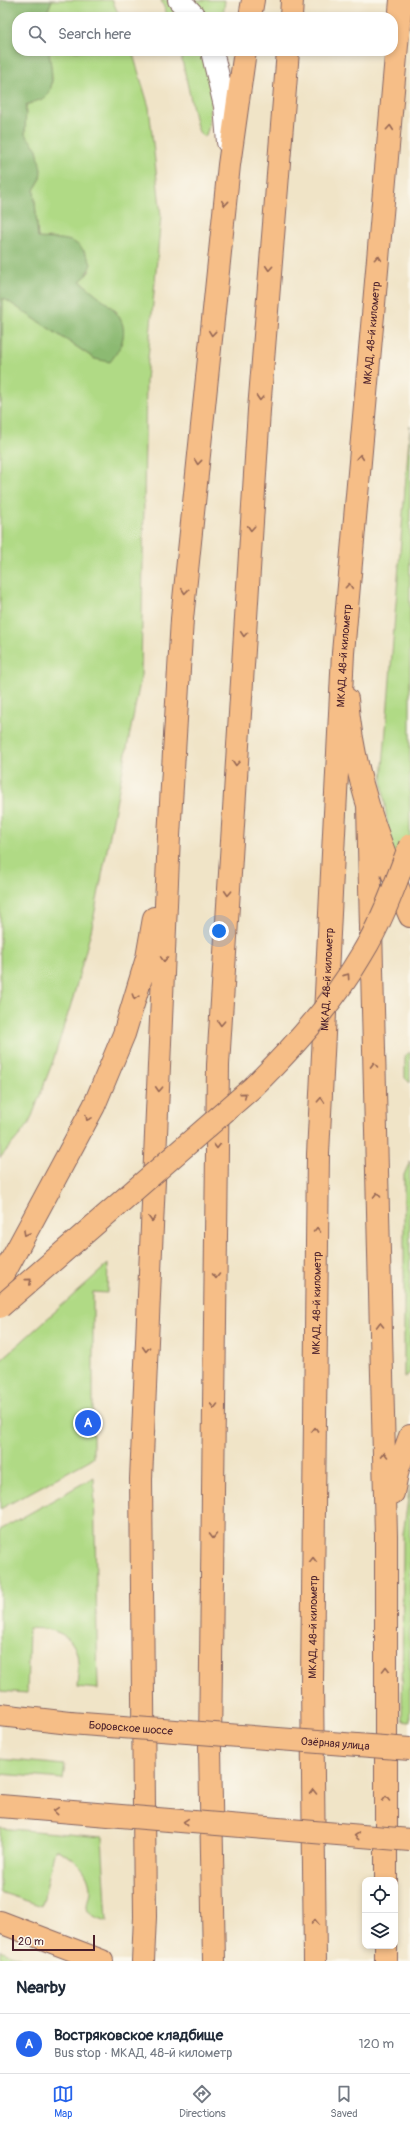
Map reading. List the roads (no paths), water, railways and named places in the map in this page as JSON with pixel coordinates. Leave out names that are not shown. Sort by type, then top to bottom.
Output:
[{"type":"main road","points":[[251,12],[253,0]]},
{"type":"main road","points":[[291,12],[292,0]]},
{"type":"main road","name":"МКАД, 48-й километр","points":[[398,34],[401,0]]},
{"type":"main road","points":[[143,1961],[145,1917],[141,1479],[169,836],[182,619],[229,165],[245,56]]},
{"type":"main road","points":[[214,1961],[210,1748],[218,1065],[259,410],[288,56]]},
{"type":"main road","name":"МКАД, 48-й километр","points":[[315,1961],[312,1683],[318,1154],[343,653],[396,56]]},
{"type":"main road","points":[[343,653],[349,722],[368,806],[382,852],[410,916]]},
{"type":"main road","points":[[368,806],[386,1536],[386,1877]]},
{"type":"main road","points":[[0,1281],[94,1106],[124,1034],[147,958],[169,836]]},
{"type":"main road","points":[[0,1307],[252,1088],[290,1050],[322,1012],[362,955],[387,907],[410,845]]},
{"type":"main road","points":[[386,1536],[398,1469],[410,1436]]},
{"type":"main road","name":"Боровское шоссе","points":[[0,1715],[70,1723],[261,1738]]},
{"type":"main road","name":"Озёрная улица","points":[[261,1738],[410,1750]]},
{"type":"main road","points":[[0,1806],[410,1840]]},
{"type":"main road","points":[[0,1922],[102,1961]]},
{"type":"main road","points":[[386,1949],[386,1961]]},
{"type":"street","points":[[179,0],[190,12]]},
{"type":"street","points":[[213,56],[224,106],[229,165]]},
{"type":"place","name":"Востряковское кладбище","points":[[88,1423]]}]
